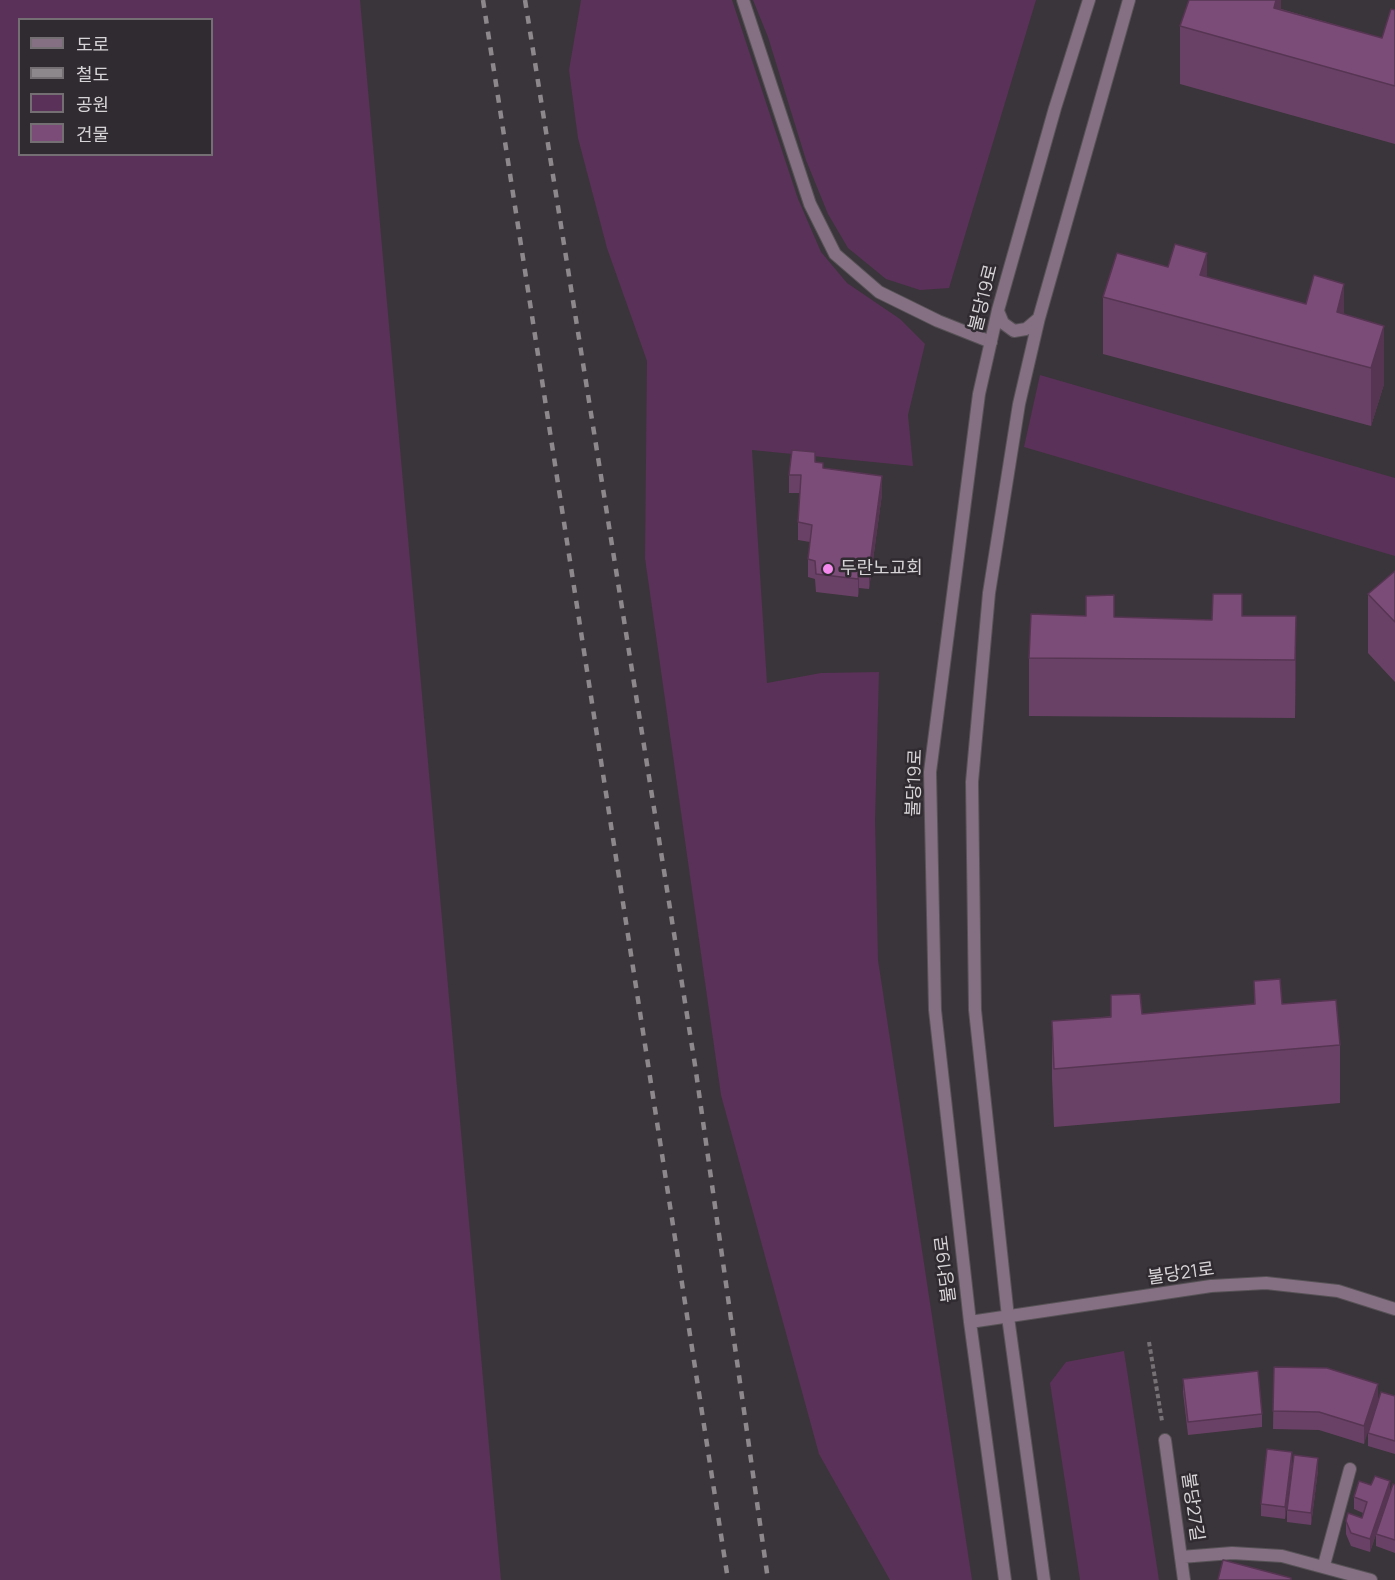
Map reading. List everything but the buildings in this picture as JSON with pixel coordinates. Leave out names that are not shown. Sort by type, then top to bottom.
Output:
[{"type":"street","points":[[743,0],[810,204],[835,254],[879,292],[991,342]]},
{"type":"street","name":"불당19로","points":[[1005,1580],[970,1322],[935,1010],[930,772],[967,477],[980,394],[998,310],[1055,108],[1089,0]]},
{"type":"street","points":[[1044,1580],[1008,1317],[975,1010],[972,782],[989,593],[1019,404],[1039,318],[1129,0]]},
{"type":"street","points":[[998,310],[1003,323],[1014,331],[1026,329],[1039,318]]},
{"type":"street","name":"불당21로","points":[[970,1322],[1211,1286],[1266,1283],[1338,1291],[1395,1309]]},
{"type":"street","name":"불당27길","points":[[1165,1440],[1184,1580]]},
{"type":"street","points":[[1324,1565],[1350,1469]]},
{"type":"street","points":[[1181,1557],[1232,1553],[1282,1556],[1324,1565],[1371,1580]]},
{"type":"path","points":[[1149,1342],[1165,1440]]},
{"type":"green space","points":[[0,0],[360,0],[501,1580],[0,1580]]},
{"type":"green space","points":[[581,0],[732,0],[798,199],[821,252],[847,283],[900,319],[925,344],[908,415],[913,466],[752,450],[767,683],[821,673],[879,672],[875,820],[878,960],[972,1580],[890,1580],[819,1454],[721,1095],[645,558],[647,361],[607,248],[578,138],[569,70]]},
{"type":"green space","points":[[753,0],[1036,0],[949,288],[920,290],[886,279],[848,248],[828,214],[806,160],[768,37]]},
{"type":"green space","points":[[1040,375],[1395,478],[1395,556],[1024,447]]},
{"type":"green space","points":[[1124,1351],[1159,1580],[1080,1580],[1050,1383],[1066,1362]]},
{"type":"railway","points":[[483,0],[728,1580]]},
{"type":"railway","points":[[525,0],[695,1065],[768,1580]]},
{"type":"place","name":"두란노교회","points":[[828,569]]}]
